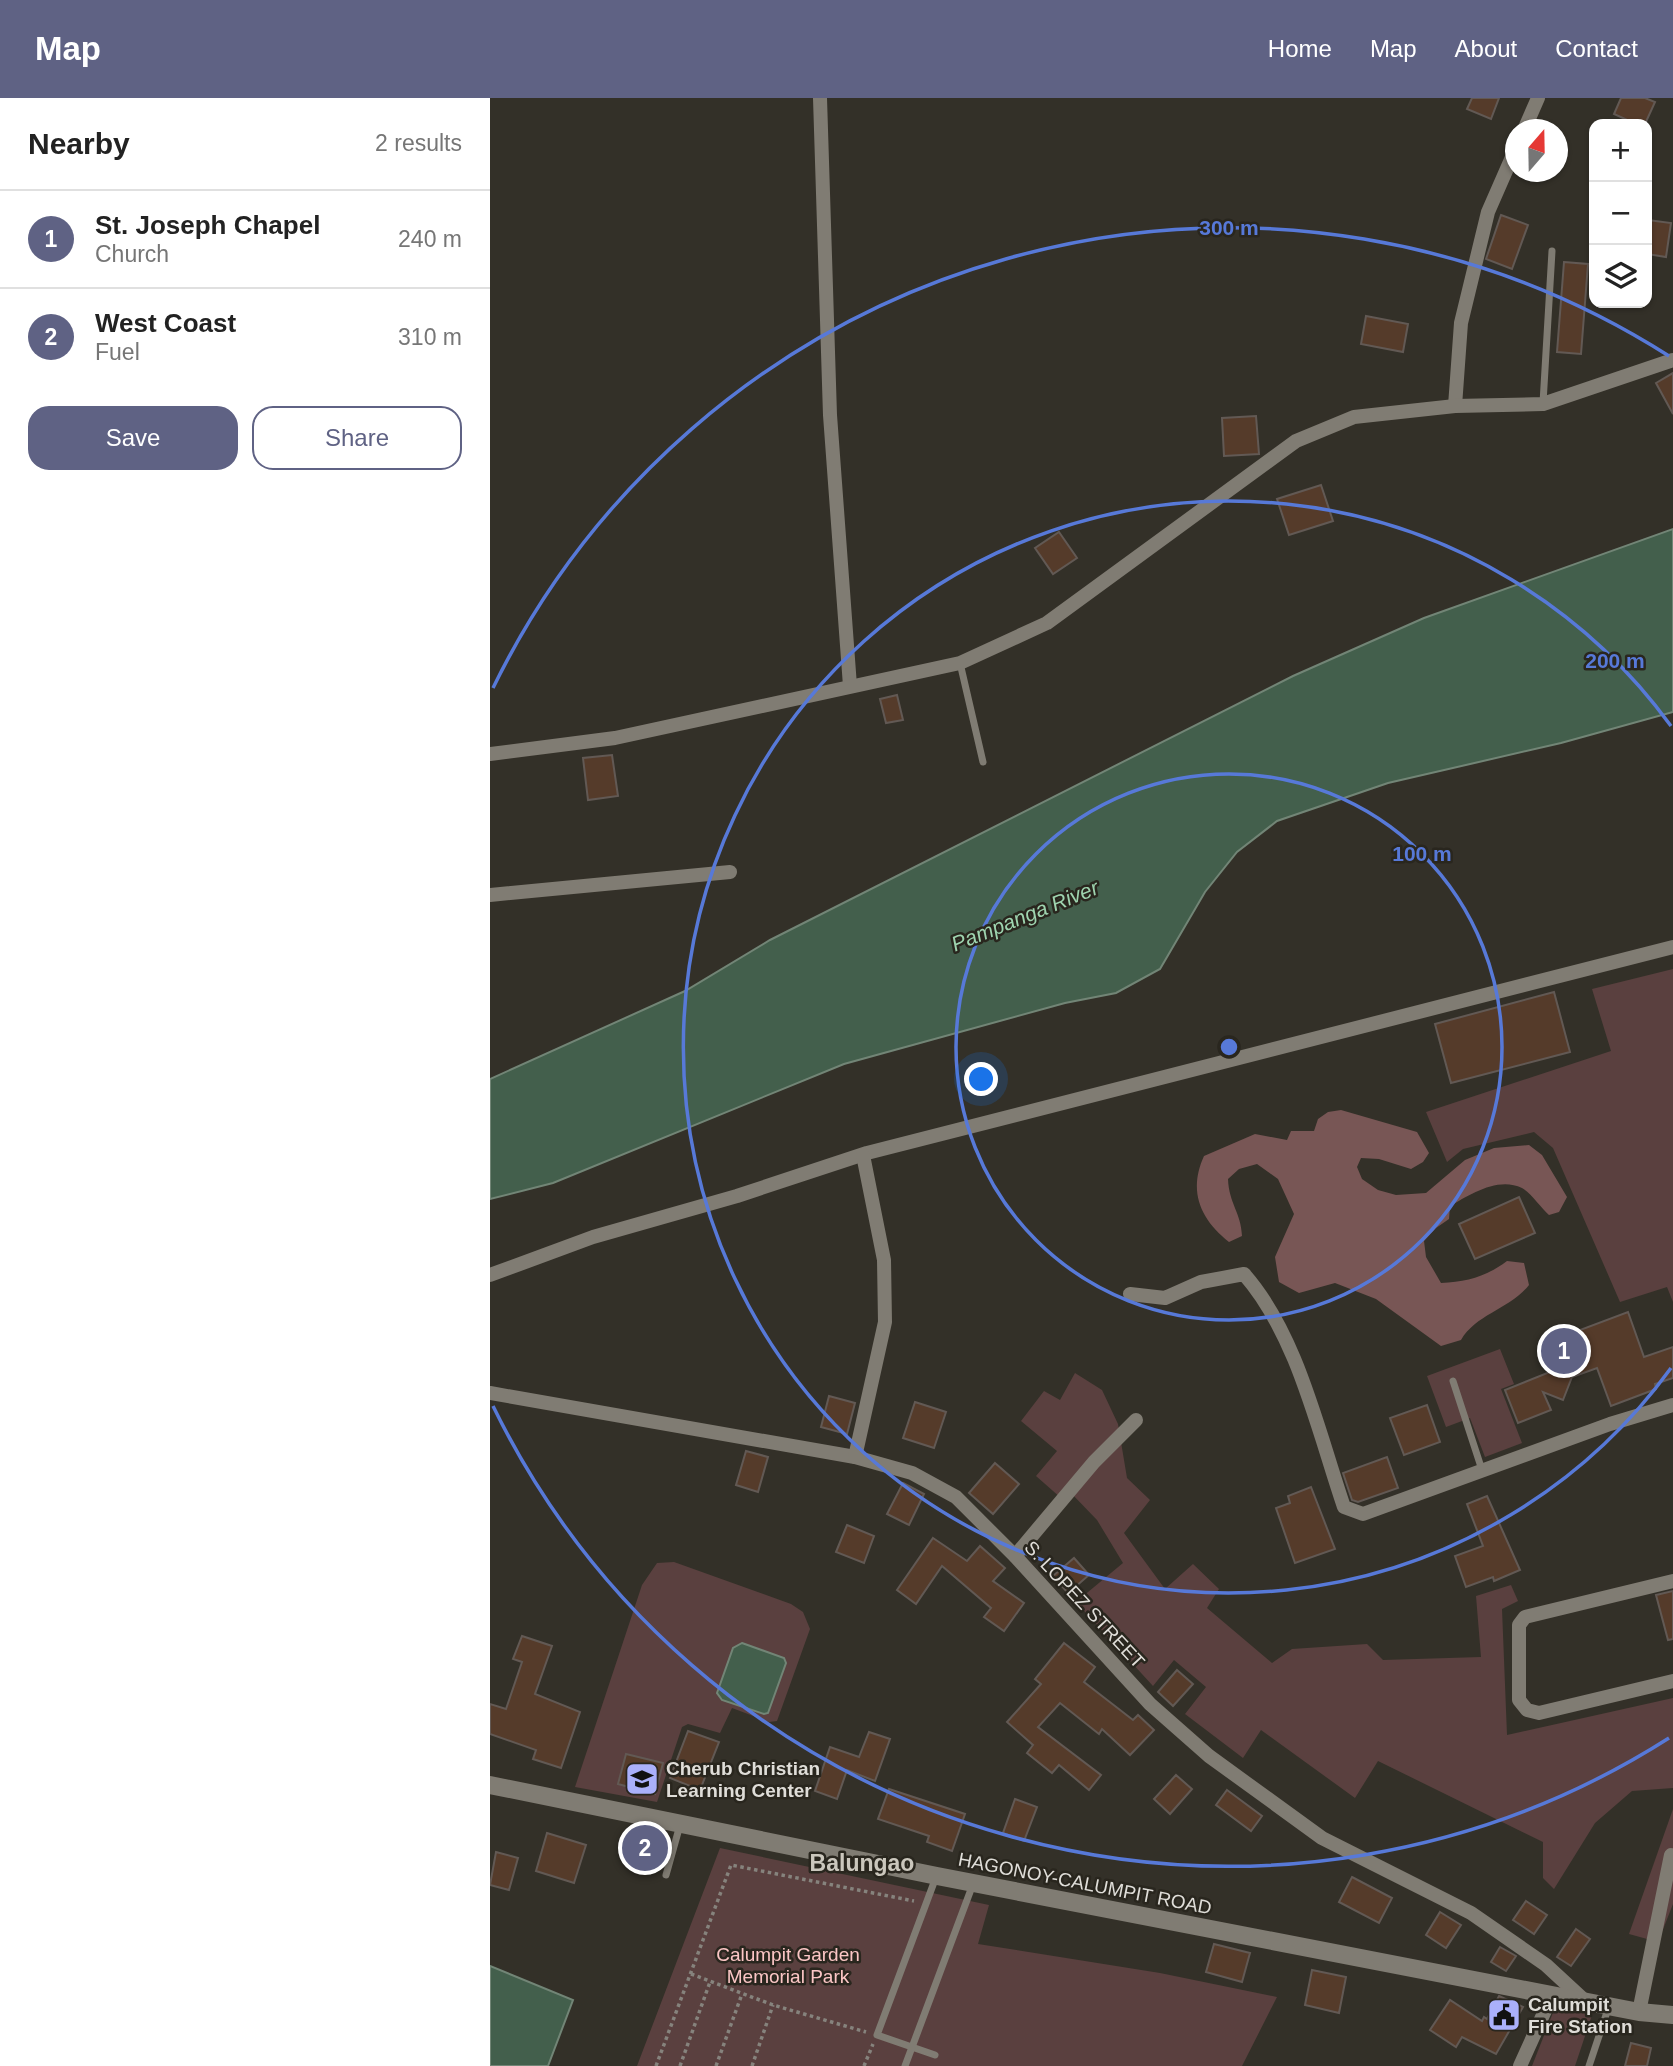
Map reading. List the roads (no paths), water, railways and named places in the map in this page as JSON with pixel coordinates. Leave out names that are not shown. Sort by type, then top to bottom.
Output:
[{"type":"main road","name":"HAGONOY-CALUMPIT ROAD","points":[[490,1785],[973,1883],[1639,2012],[1673,2015]]},
{"type":"street","points":[[820,98],[830,415],[850,686]]},
{"type":"street","points":[[1529,119],[1538,98]]},
{"type":"street","points":[[1455,406],[1461,323],[1488,212],[1505,173]]},
{"type":"street","points":[[490,754],[615,738],[960,663],[1047,623],[1296,441],[1354,417],[1455,406],[1543,404],[1673,360]]},
{"type":"street","points":[[490,895],[730,872]]},
{"type":"street","points":[[490,1275],[593,1237],[737,1196],[863,1155],[1673,947]]},
{"type":"street","points":[[855,1458],[885,1322],[884,1260],[863,1155]]},
{"type":"street","points":[[1130,1294],[1165,1298],[1201,1282],[1244,1274],[1257,1288],[1286,1340],[1344,1507],[1363,1514],[1610,1424],[1673,1405]]},
{"type":"street","name":"S. LOPEZ STREET","points":[[490,1393],[855,1458],[912,1473],[956,1497],[1015,1556],[1150,1704],[1209,1756],[1322,1838],[1471,1913],[1546,1965],[1585,2000]]},
{"type":"street","points":[[1015,1556],[1094,1462],[1136,1420]]},
{"type":"street","points":[[1673,1581],[1525,1617],[1519,1625],[1519,1700],[1527,1710],[1539,1713],[1673,1681]]},
{"type":"street","points":[[1639,2012],[1671,1855]]},
{"type":"street","points":[[1520,2066],[1552,1995]]},
{"type":"lane","points":[[1543,404],[1552,251]]},
{"type":"lane","points":[[960,663],[984,762]]},
{"type":"lane","points":[[1453,1381],[1482,1470]]},
{"type":"lane","points":[[666,1875],[680,1824]]},
{"type":"lane","points":[[935,2055],[877,2035],[937,1876]]},
{"type":"lane","points":[[905,2066],[973,1883]]},
{"type":"lane","points":[[1589,2066],[1609,2006]]},
{"type":"water","name":"Pampanga River","points":[[1673,529],[1673,712],[1561,743],[1388,783],[1277,821],[1237,852],[1205,892],[1160,969],[1116,993],[1065,1003],[844,1064],[553,1183],[490,1199],[490,1079],[685,991],[770,940],[1293,676],[1424,618]]},
{"type":"water","points":[[742,1643],[784,1658],[786,1663],[768,1713],[722,1700],[717,1693],[733,1648]]},
{"type":"water","points":[[490,1966],[573,2000],[548,2066],[490,2066]]},
{"type":"place","name":"St. Joseph Chapel","points":[[1564,1351]]},
{"type":"place","name":"Cherub Christian Learning Center","points":[[642,1779]]},
{"type":"place","name":"West Coast","points":[[645,1848]]},
{"type":"place","name":"Calumpit Fire Station","points":[[1504,2015]]},
{"type":"district","name":"Balungao","points":[[862,1863]]},
{"type":"park label","name":"Calumpit Garden Memorial Park","points":[[788,1965]]}]
